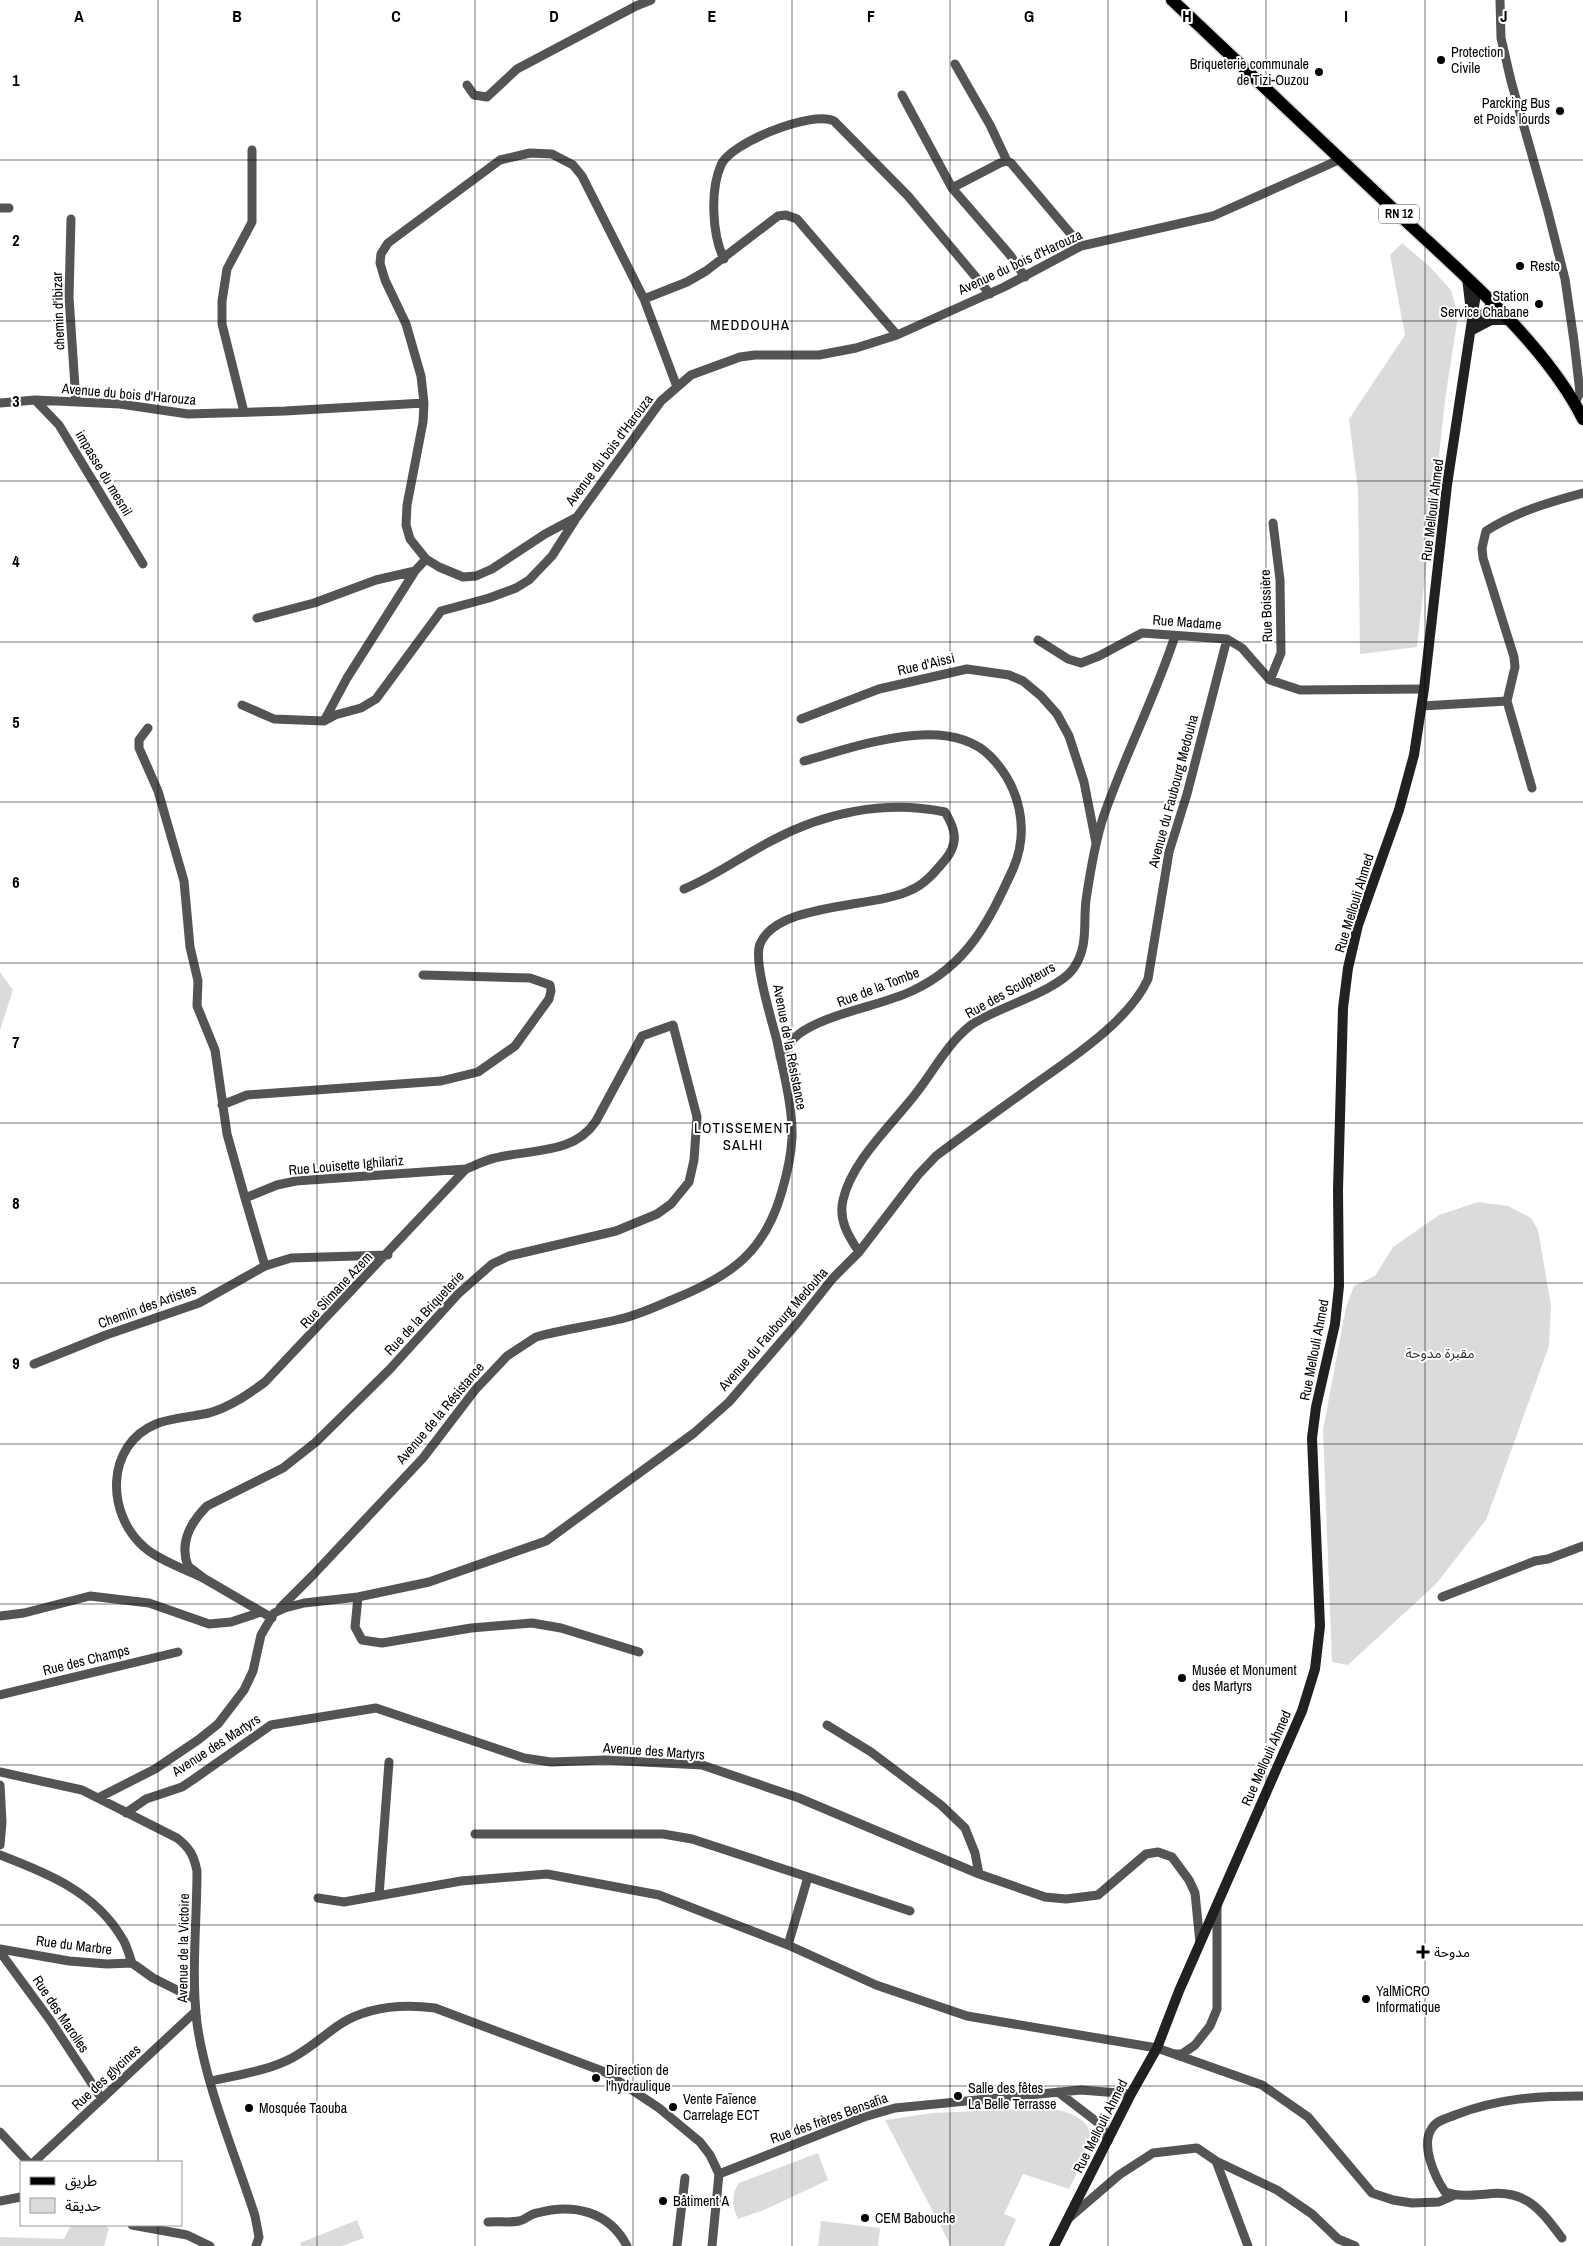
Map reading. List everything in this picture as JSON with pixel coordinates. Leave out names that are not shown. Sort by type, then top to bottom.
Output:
[{"type":"main road","points":[[1172,0],[1212,37]]},
{"type":"main road","name":"RN 12","points":[[1180,0],[1212,37],[1494,302],[1546,363],[1575,402],[1583,419]]},
{"type":"street","points":[[467,85],[474,95],[487,97],[517,69],[542,54],[651,0]]},
{"type":"street","points":[[1500,0],[1501,38],[1511,81],[1565,279],[1580,393],[1575,402]]},
{"type":"street","points":[[956,64],[990,125],[1007,161],[1011,163],[1080,246]]},
{"type":"street","points":[[902,95],[952,188],[1010,255],[1025,277]]},
{"type":"street","points":[[724,259],[716,238],[715,188],[721,163],[730,153],[773,130],[823,117],[834,121],[908,196],[990,294]]},
{"type":"street","points":[[244,412],[222,324],[222,301],[227,269],[252,222],[252,150]]},
{"type":"street","points":[[424,403],[418,367],[406,324],[385,280],[380,263],[381,254],[388,243],[500,160],[530,153],[552,154],[573,165],[582,176],[644,299],[678,387]]},
{"type":"street","name":"Avenue du bois d'Harouza","points":[[0,403],[35,400],[120,404],[188,414],[424,403],[423,422],[407,506],[406,525],[410,539],[426,559],[463,577],[476,576],[492,569],[545,534],[576,517],[661,401],[691,375],[740,357],[764,354],[819,355],[856,348],[897,335],[1025,277],[1080,246],[1213,216],[1341,159]]},
{"type":"street","points":[[952,188],[1007,161]]},
{"type":"street","points":[[644,299],[687,282],[724,259],[778,216],[786,215],[797,219],[897,335]]},
{"type":"street","name":"chemin d'ibizar","points":[[71,219],[69,297],[76,402]]},
{"type":"street","points":[[1467,278],[1472,328]]},
{"type":"street","name":"Rue Mellouli Ahmed","points":[[1054,2246],[1130,2094],[1157,2048],[1200,1943],[1302,1711],[1316,1669],[1320,1626],[1312,1438],[1316,1407],[1335,1324],[1340,1286],[1338,1190],[1343,1008],[1348,968],[1358,925],[1399,810],[1414,755],[1422,706],[1447,485],[1477,287]]},
{"type":"street","points":[[1472,328],[1494,302]]},
{"type":"street","points":[[1472,328],[1491,320],[1509,320]]},
{"type":"street","name":"impasse du mesnil","points":[[35,400],[59,425],[143,564]]},
{"type":"street","points":[[1532,788],[1507,701],[1515,667],[1483,558],[1482,548],[1486,531],[1504,520],[1533,507],[1583,493]]},
{"type":"street","points":[[242,705],[274,719],[324,721],[335,715],[362,708],[376,699],[441,611],[490,598],[516,588],[529,580],[552,556],[576,517]]},
{"type":"street","name":"Rue Boissière","points":[[1270,680],[1281,653],[1280,580],[1273,523]]},
{"type":"street","points":[[324,721],[347,678],[415,571],[426,559]]},
{"type":"street","points":[[257,618],[314,603],[376,580],[415,571]]},
{"type":"street","name":"Rue Madame","points":[[1038,640],[1068,659],[1081,663],[1099,656],[1142,633],[1227,639],[1242,648],[1270,680]]},
{"type":"street","name":"Rue des Sculpteurs","points":[[859,1252],[846,1232],[842,1202],[858,1166],[919,1090],[940,1057],[956,1038],[974,1024],[1059,980],[1072,970],[1084,943],[1086,901],[1104,817],[1175,636]]},
{"type":"street","name":"Avenue du Faubourg Medouha","points":[[273,1616],[285,1608],[304,1603],[358,1597],[429,1582],[522,1551],[546,1541],[570,1525],[652,1462],[694,1433],[729,1402],[833,1278],[859,1252],[918,1175],[936,1156],[1088,1046],[1142,992],[1152,959],[1169,852],[1187,794],[1227,639]]},
{"type":"street","name":"Rue d'Aissi","points":[[801,719],[879,689],[967,669],[1009,675],[1023,682],[1041,696],[1061,721],[1084,782],[1097,848]]},
{"type":"street","points":[[1270,680],[1300,690],[1424,689]]},
{"type":"street","points":[[1422,706],[1507,701]]},
{"type":"street","points":[[148,728],[139,740],[139,748],[163,807],[184,881],[190,947],[198,980],[197,1006],[215,1050],[227,1134],[265,1266],[291,1258],[388,1254]]},
{"type":"street","name":"Rue de la Tombe","points":[[780,1057],[801,1033],[820,1023],[912,991],[958,960],[991,917],[1016,862],[1023,828],[1017,800],[1000,766],[972,741],[947,735],[923,734],[876,742],[804,761]]},
{"type":"street","name":"Avenue de la Résistance","points":[[273,1616],[313,1576],[428,1452],[475,1390],[524,1343],[536,1337],[622,1319],[652,1308],[724,1276],[753,1252],[776,1211],[791,1153],[792,1122],[758,958],[760,942],[773,929],[812,912],[840,905],[885,899],[911,891],[931,877],[953,850],[955,835],[946,812],[930,809],[858,809],[822,818],[771,841],[740,861],[684,889]]},
{"type":"street","points":[[222,1105],[247,1095],[441,1081],[478,1072],[515,1046],[549,999],[551,991],[550,985],[530,978],[423,975]]},
{"type":"street","name":"Rue Slimane Azem","points":[[205,1578],[146,1549],[134,1538],[125,1522],[118,1503],[116,1478],[119,1461],[124,1451],[142,1433],[156,1424],[208,1413],[245,1397],[265,1382],[293,1355],[466,1169],[495,1158],[551,1149],[580,1139],[596,1121],[642,1036],[673,1025]]},
{"type":"street","name":"Rue de la Briqueterie","points":[[273,1616],[261,1612],[188,1566],[184,1547],[189,1529],[197,1516],[207,1506],[283,1468],[316,1442],[390,1369],[458,1294],[492,1264],[509,1256],[616,1232],[657,1214],[682,1192],[689,1182],[694,1160],[697,1117],[673,1025]]},
{"type":"street","name":"Rue Louisette Ighilariz","points":[[245,1198],[277,1185],[296,1181],[466,1169]]},
{"type":"street","name":"Chemin des Artistes","points":[[34,1364],[106,1335],[199,1303],[265,1266]]},
{"type":"street","points":[[1442,1597],[1535,1561],[1548,1559],[1583,1546]]},
{"type":"street","points":[[0,1616],[24,1613],[90,1596],[115,1597],[150,1603],[209,1624],[231,1622],[261,1612]]},
{"type":"street","points":[[358,1597],[355,1627],[362,1640],[370,1642],[382,1644],[471,1628],[532,1624],[561,1628],[639,1652]]},
{"type":"street","points":[[98,1798],[155,1769],[218,1724],[244,1690],[253,1671],[261,1636],[267,1621],[273,1616]]},
{"type":"street","name":"Rue des Champs","points":[[0,1695],[178,1652]]},
{"type":"street","name":"Avenue des Martyrs","points":[[126,1813],[146,1799],[182,1786],[194,1779],[271,1725],[376,1708],[536,1760],[605,1760],[702,1766],[799,1798],[979,1874],[1045,1897],[1066,1899],[1098,1896],[1146,1854],[1158,1852],[1172,1857],[1189,1880],[1195,1893],[1200,1943]]},
{"type":"street","points":[[827,1725],[871,1752],[947,1810],[965,1828],[972,1841],[979,1874]]},
{"type":"street","points":[[379,1896],[389,1762]]},
{"type":"street","name":"Avenue de la Victoire","points":[[0,1772],[82,1790],[177,1838],[188,1846],[194,1856],[197,1871],[196,2011],[203,2052],[211,2081],[255,2216],[258,2237],[256,2246]]},
{"type":"street","points":[[0,1786],[2,1813],[0,1845]]},
{"type":"street","points":[[476,1834],[662,1834],[692,1839],[910,1911]]},
{"type":"street","points":[[0,1856],[47,1873],[77,1890],[102,1912],[123,1938],[132,1963],[154,1978],[195,1999]]},
{"type":"street","points":[[318,1898],[344,1902],[462,1881],[547,1874],[659,1895],[788,1945],[876,1984],[967,2016],[1157,2048],[1262,2085],[1308,2117],[1372,2193],[1393,2200],[1412,2203],[1439,2202],[1455,2196],[1502,2192],[1519,2195],[1543,2213],[1562,2238]]},
{"type":"street","points":[[788,1945],[808,1877]]},
{"type":"street","points":[[1175,2054],[1182,2054],[1194,2045],[1210,2026],[1217,2009],[1217,1904]]},
{"type":"street","name":"Rue du Marbre","points":[[0,1950],[69,1961],[107,1964],[132,1963]]},
{"type":"street","name":"Rue des Marolles","points":[[0,1950],[50,2020],[100,2096]]},
{"type":"street","points":[[211,2081],[291,2059],[340,2024],[362,2014],[384,2007],[414,2006],[435,2008],[605,2072],[659,2108],[700,2142],[719,2174],[712,2246]]},
{"type":"street","name":"Rue des glycines","points":[[35,2161],[100,2096],[196,2011]]},
{"type":"street","name":"Rue des frères Bensafia","points":[[719,2174],[864,2117],[895,2108],[1081,2090],[1130,2094]]},
{"type":"street","points":[[1058,2092],[1101,2125],[1108,2141]]},
{"type":"street","points":[[1455,2196],[1445,2192],[1441,2186],[1429,2152],[1428,2135],[1438,2122],[1486,2104],[1547,2096],[1583,2096]]},
{"type":"street","points":[[0,2132],[27,2161]]},
{"type":"street","points":[[1068,2220],[1119,2175],[1153,2152],[1197,2148],[1216,2161],[1277,2190],[1312,2214],[1338,2239],[1355,2246]]},
{"type":"street","points":[[1216,2161],[1248,2246]]},
{"type":"street","points":[[677,2246],[685,2178]]},
{"type":"street","points":[[0,2201],[20,2197]]},
{"type":"street","points":[[488,2222],[521,2221],[533,2214],[556,2209],[580,2210],[601,2216],[617,2230],[627,2246]]},
{"type":"street","points":[[138,2226],[187,2235],[210,2246]]},
{"type":"green space","points":[[1402,243],[1429,266],[1451,290],[1458,316],[1446,393],[1417,647],[1360,654],[1358,491],[1349,419],[1405,335],[1390,255]]},
{"type":"green space","points":[[0,972],[13,990],[0,1030]]},
{"type":"green space","name":"مقبرة مدوحة","points":[[1478,1202],[1508,1206],[1531,1218],[1538,1230],[1551,1305],[1549,1346],[1486,1520],[1436,1584],[1348,1665],[1332,1662],[1323,1430],[1346,1307],[1354,1286],[1375,1276],[1393,1247],[1439,1215]]},
{"type":"green space","points":[[1047,2108],[1081,2119],[1088,2127],[1090,2137],[1088,2148],[1069,2189],[1023,2174],[1004,2214],[1016,2219],[1004,2246],[951,2246],[885,2120],[933,2113]]},
{"type":"green space","points":[[818,2153],[828,2180],[764,2210],[738,2219],[733,2201],[736,2187],[739,2183]]},
{"type":"green space","points":[[357,2220],[364,2238],[342,2246],[301,2246],[300,2243]]},
{"type":"green space","points":[[821,2221],[880,2228],[878,2246],[818,2246]]},
{"type":"green space","points":[[70,2226],[104,2226],[109,2228],[104,2246],[0,2246],[0,2237],[64,2239]]},
{"type":"place","name":"Protection Civile","points":[[1441,60]]},
{"type":"place","name":"Briqueterie communale de Tizi-Ouzou","points":[[1319,72]]},
{"type":"place","name":"Parcking Bus et Poids lourds","points":[[1560,111]]},
{"type":"place","name":"Resto","points":[[1520,266]]},
{"type":"place","name":"Station Service Chabane","points":[[1539,304]]},
{"type":"place","name":"Musée et Monument des Martyrs","points":[[1182,1678]]},
{"type":"place","name":"مدوحة","points":[[1423,1952]]},
{"type":"place","name":"YalMiCRO Informatique","points":[[1366,1999]]},
{"type":"place","name":"Direction de l'hydraulique","points":[[596,2078]]},
{"type":"place","name":"Salle des fêtes La Belle Terrasse","points":[[958,2096]]},
{"type":"place","name":"Vente Faïence Carrelage ECT","points":[[673,2107]]},
{"type":"place","name":"Mosquée Taouba","points":[[249,2108]]},
{"type":"place","name":"Bâtiment A","points":[[663,2201]]},
{"type":"place","name":"CEM Babouche","points":[[865,2218]]},
{"type":"district","name":"MEDDOUHA","points":[[750,325]]},
{"type":"district","name":"LOTISSEMENT SALHI","points":[[743,1136]]}]
